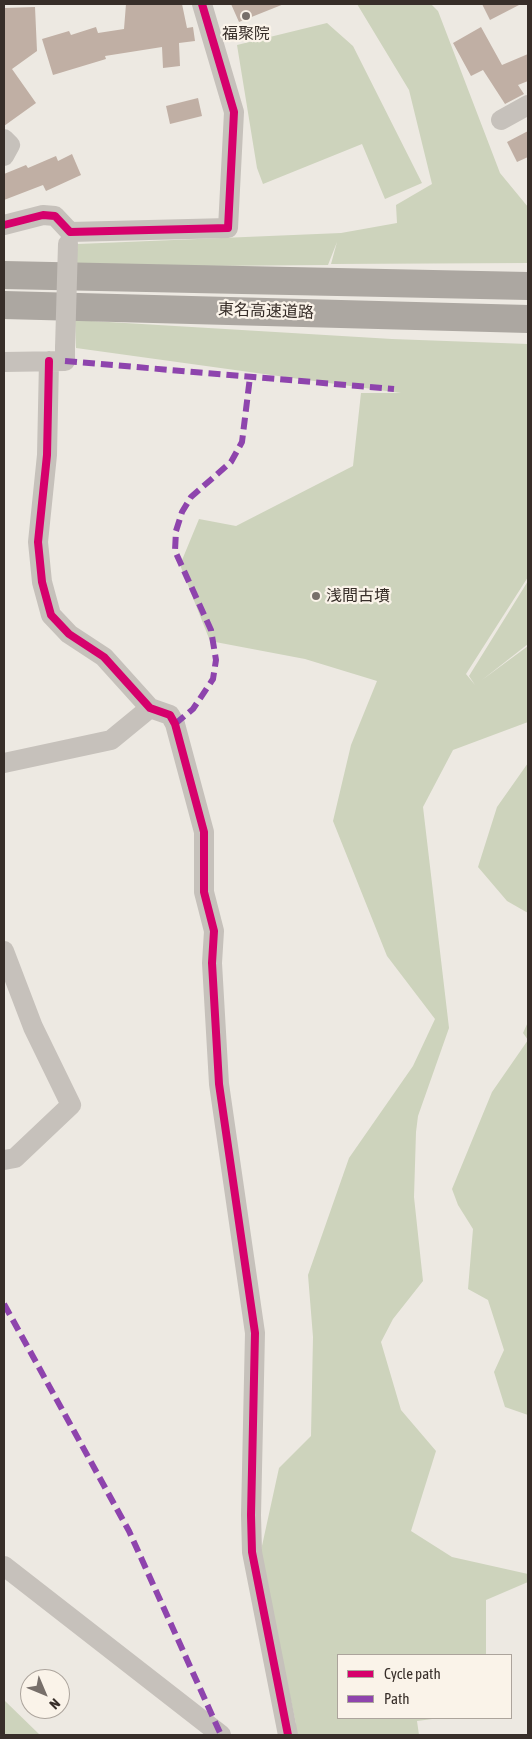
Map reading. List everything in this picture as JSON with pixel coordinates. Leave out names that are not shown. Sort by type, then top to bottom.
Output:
[{"type":"highway","name":"東名高速道路","points":[[4,275],[528,286]]},
{"type":"highway","name":"東名高速道路","points":[[4,305],[528,319]]},
{"type":"street","points":[[69,238],[228,228],[234,112],[202,4]]},
{"type":"street","points":[[501,120],[528,104]]},
{"type":"street","points":[[4,139],[10,145],[4,156]]},
{"type":"street","points":[[4,225],[43,215],[55,216],[69,238],[65,361],[4,362]]},
{"type":"street","points":[[49,361],[47,455],[38,542],[42,582],[51,615],[69,634],[104,657],[150,708],[170,715],[175,724],[204,832],[204,892],[214,932],[212,963],[219,1084],[255,1333],[251,1515],[252,1552],[288,1735]]},
{"type":"street","points":[[4,763],[111,740],[150,708]]},
{"type":"street","points":[[4,951],[33,1027],[71,1105],[14,1158],[4,1160]]},
{"type":"street","points":[[4,1566],[221,1735]]},
{"type":"green space","points":[[357,4],[431,4],[438,11],[500,173],[528,207],[528,263],[331,264],[337,242],[328,265],[74,267],[78,244],[341,233],[397,223],[396,205],[432,184],[409,90]]},
{"type":"green space","points":[[327,23],[353,46],[422,183],[385,199],[362,144],[263,184],[257,168],[237,45]]},
{"type":"green space","points":[[75,320],[392,339],[528,344],[528,577],[466,674],[475,685],[469,676],[528,581],[528,644],[482,680],[528,646],[528,722],[453,750],[423,807],[449,1028],[418,1116],[416,1132],[414,1197],[423,1281],[393,1319],[381,1342],[401,1410],[436,1451],[411,1531],[452,1557],[528,1574],[528,1582],[486,1600],[486,1654],[337,1654],[337,1719],[432,1719],[417,1721],[419,1735],[294,1735],[296,1724],[260,1555],[279,1468],[311,1436],[313,1337],[308,1275],[349,1158],[413,1066],[435,1019],[387,956],[333,821],[351,745],[377,681],[305,659],[210,641],[180,565],[199,519],[236,526],[353,466],[361,393],[401,393],[76,348]]},
{"type":"green space","points":[[528,763],[528,913],[507,901],[478,867],[497,807]]},
{"type":"green space","points":[[528,1022],[528,1040],[523,1033]]},
{"type":"green space","points":[[528,1040],[528,1415],[505,1407],[494,1372],[504,1350],[488,1300],[468,1289],[473,1229],[458,1205],[452,1189],[492,1092]]},
{"type":"green space","points":[[4,1700],[20,1716],[20,1719],[24,1719],[40,1735],[4,1735]]},
{"type":"building","points":[[126,4],[182,4],[187,28],[193,27],[195,41],[179,43],[180,66],[163,68],[162,47],[105,56],[106,59],[53,75],[42,39],[69,31],[71,35],[96,27],[98,33],[124,29]]},
{"type":"building","name":"福聚院","points":[[231,4],[284,4],[239,22]]},
{"type":"building","points":[[482,4],[521,4],[490,20]]},
{"type":"building","points":[[35,7],[37,51],[12,69],[36,103],[4,126],[4,8]]},
{"type":"building","points":[[481,27],[502,65],[528,54],[528,81],[518,85],[524,94],[505,104],[483,70],[471,76],[453,43]]},
{"type":"building","points":[[198,98],[202,116],[170,124],[166,106]]},
{"type":"building","points":[[528,131],[528,157],[517,162],[507,142]]},
{"type":"building","points":[[72,154],[81,175],[46,191],[43,185],[4,200],[4,174],[26,165],[28,168],[56,156],[58,161]]},
{"type":"marked path","points":[[65,361],[394,389]]},
{"type":"marked path","points":[[175,724],[193,709],[213,679],[216,660],[211,630],[175,551],[176,531],[182,512],[191,497],[231,462],[242,442],[250,377]]},
{"type":"marked path","points":[[4,1304],[129,1531],[221,1735]]},
{"type":"cycle path","points":[[4,225],[43,215],[55,216],[70,232],[228,228],[234,112],[202,4]]},
{"type":"cycle path","points":[[49,361],[47,455],[38,542],[42,582],[51,615],[69,634],[104,657],[150,708],[170,715],[175,724],[204,832],[204,892],[214,931],[212,963],[219,1084],[255,1333],[251,1515],[252,1552],[288,1735]]},
{"type":"place","name":"福聚院","points":[[246,16]]},
{"type":"place","name":"浅間古墳","points":[[316,596]]}]
